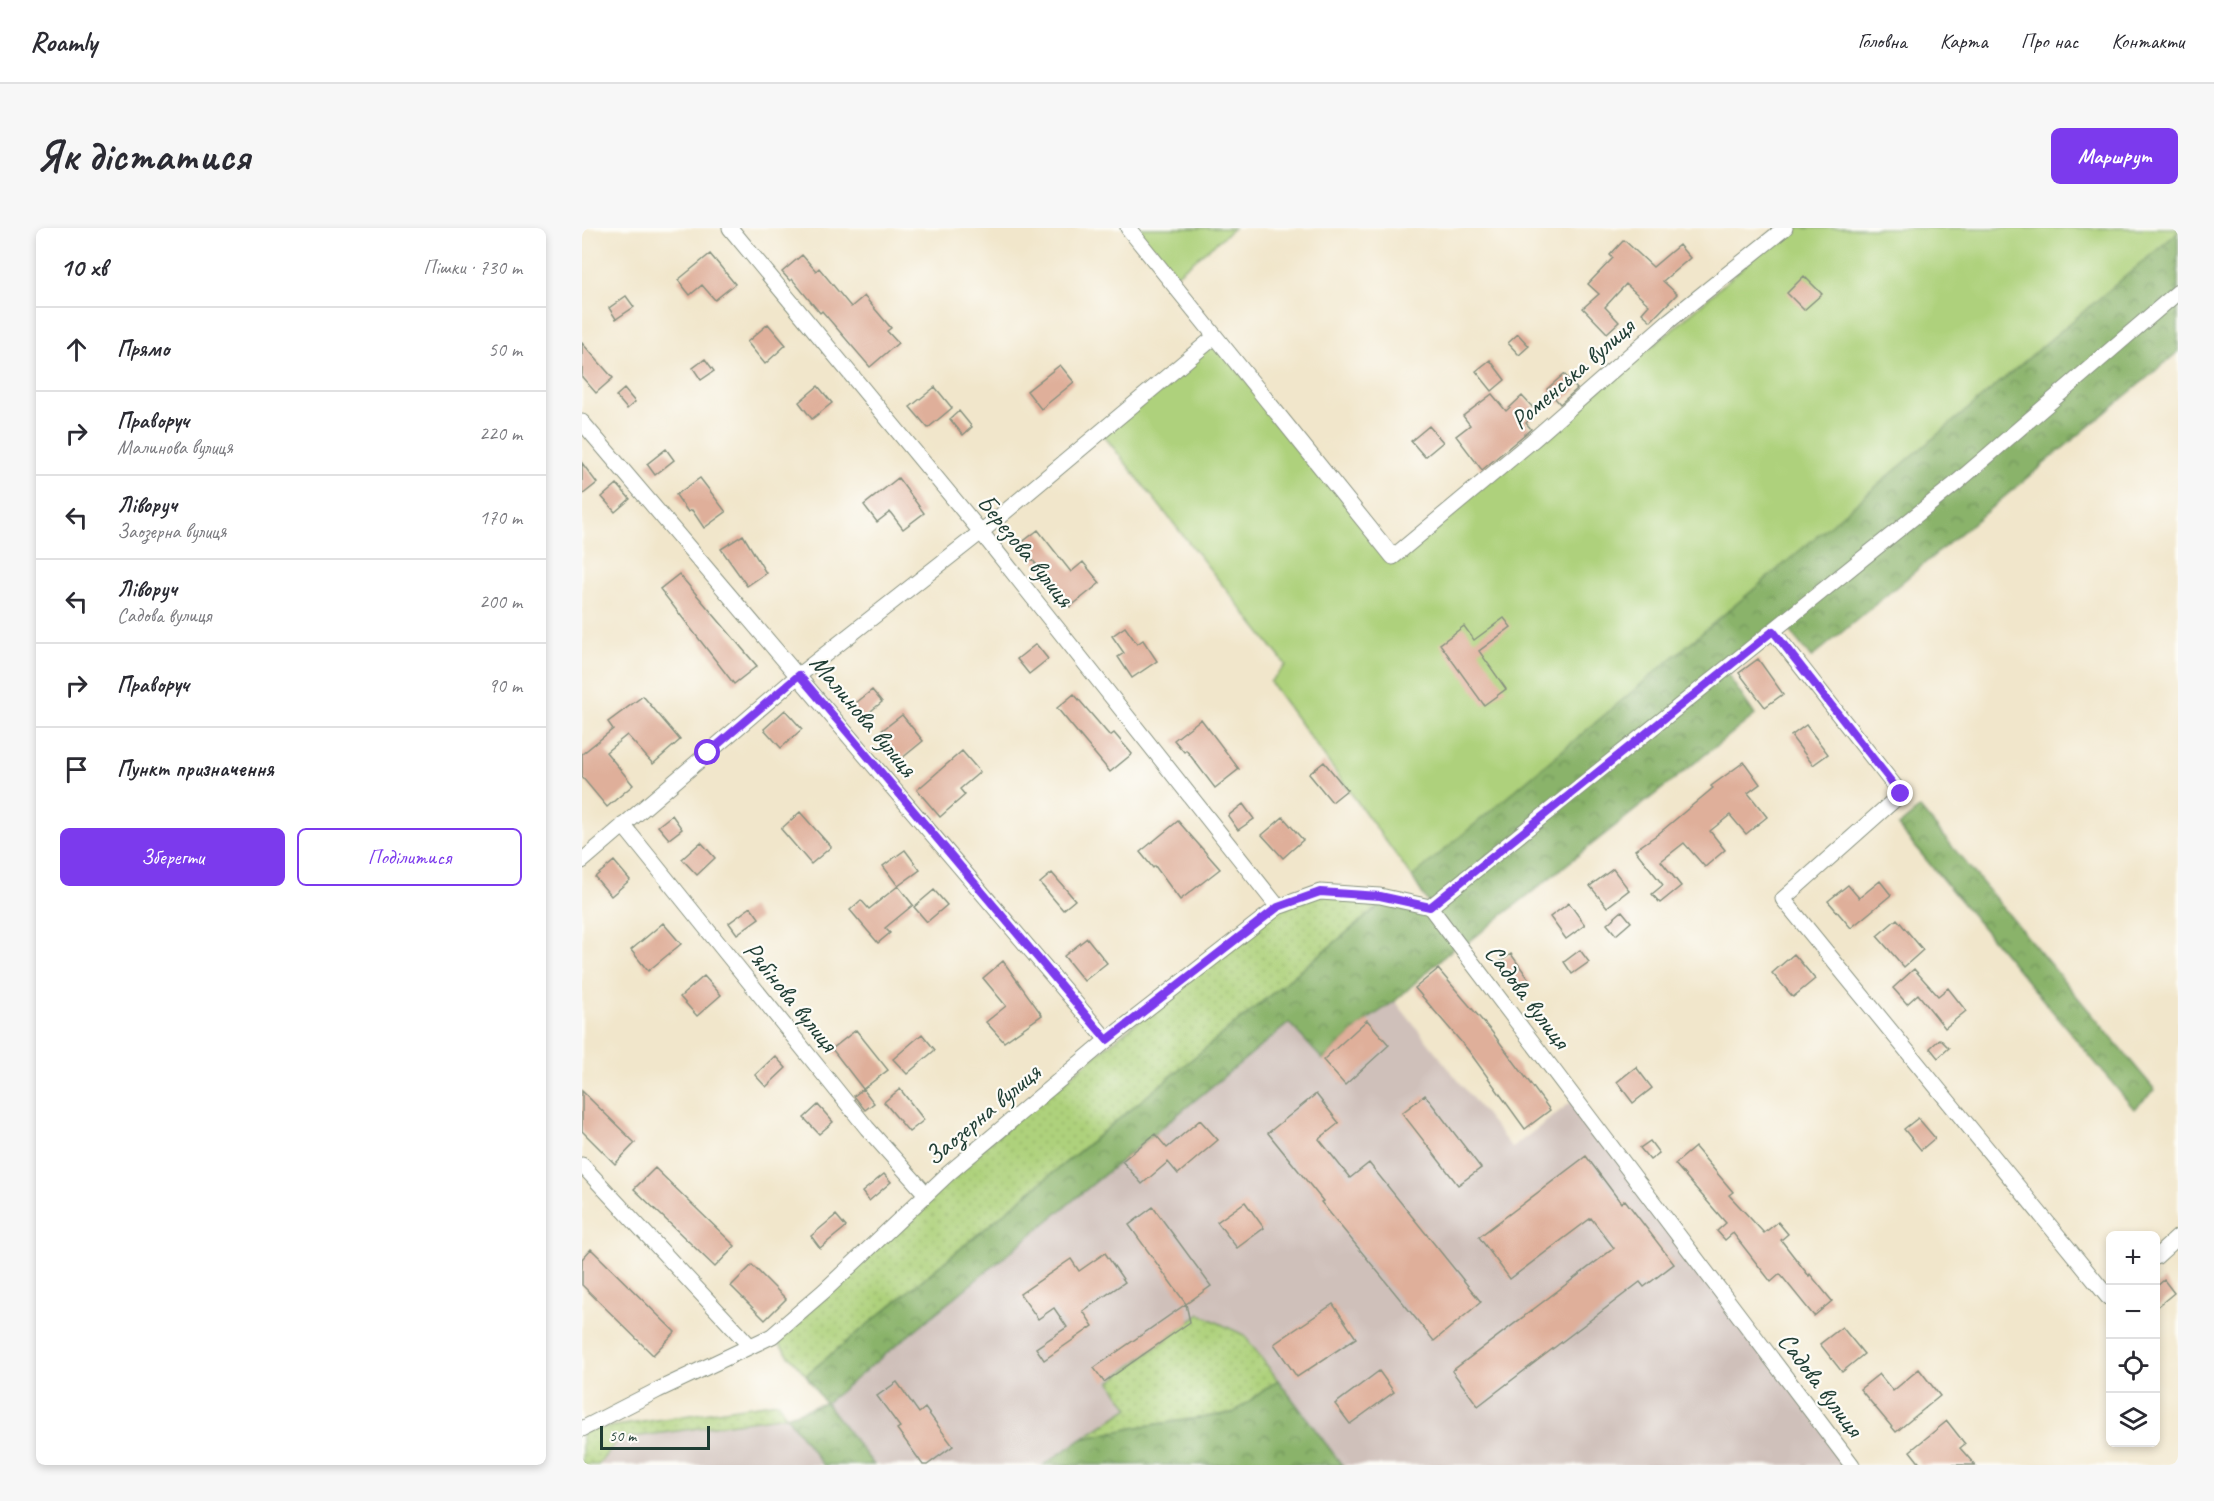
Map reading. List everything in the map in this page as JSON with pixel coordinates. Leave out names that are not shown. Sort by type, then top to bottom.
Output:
[{"type":"street","name":"Березова вулиця","points":[[730,228],[981,532],[1278,907]]},
{"type":"street","name":"Роменська вулиця","points":[[1128,228],[1393,557],[1532,441],[1670,320],[1785,228]]},
{"type":"street","points":[[1430,907],[1955,484],[2178,292]]},
{"type":"street","points":[[582,861],[799,675],[981,532],[1212,339]]},
{"type":"street","name":"Малинова вулиця","points":[[582,422],[1107,1040]]},
{"type":"street","points":[[1773,631],[1901,794],[1783,899],[2106,1295]]},
{"type":"street","name":"Рябінова вулиця","points":[[622,825],[867,1128],[926,1194]]},
{"type":"street","name":"Заозерна вулиця","points":[[582,1429],[772,1336],[824,1292],[926,1194],[1107,1040],[1278,907],[1320,892],[1380,896],[1430,907]]},
{"type":"street","name":"Садова вулиця","points":[[1430,907],[1852,1465]]},
{"type":"street","points":[[582,1165],[750,1346]]},
{"type":"street","points":[[2160,1253],[2178,1237]]},
{"type":"shaded area","points":[[1395,1001],[1512,1148],[1575,1099],[1848,1465],[1342,1465],[1245,1335],[1110,1381],[1129,1408],[1043,1465],[874,1465],[826,1403],[1289,1023],[1367,1020]]},
{"type":"shaded area","points":[[786,1416],[823,1465],[598,1465],[619,1439]]},
{"type":"green space","points":[[1129,228],[1234,228],[1170,280]]},
{"type":"green space","points":[[1787,228],[2178,228],[2178,232],[1412,877],[1270,682],[1286,665],[1101,432],[1212,339],[1393,557],[1671,331]]},
{"type":"green space","points":[[2178,232],[2178,352],[1811,658],[1784,623],[1726,672],[1755,715],[1465,945],[1458,944],[1395,1001],[1367,1020],[1323,1060],[1289,1023],[826,1403],[874,1465],[823,1465],[786,1416],[825,1403],[806,1375],[1389,898],[1430,906],[1412,877]]},
{"type":"green space","points":[[1920,808],[2155,1090],[2134,1109],[1898,826]]},
{"type":"green space","points":[[1320,892],[1389,898],[806,1375],[772,1336],[926,1194],[1278,907]]},
{"type":"green space","points":[[1200,1314],[1244,1335],[1278,1380],[1233,1413],[1137,1427],[1082,1439],[1129,1408],[1110,1382]]},
{"type":"green space","points":[[1278,1380],[1342,1465],[1043,1465],[1082,1439],[1137,1427],[1233,1413]]},
{"type":"green space","points":[[778,1402],[786,1416],[619,1439],[598,1465],[582,1465],[582,1431]]},
{"type":"building","points":[[1624,240],[1653,267],[1679,245],[1690,258],[1663,281],[1677,294],[1651,321],[1642,313],[1649,305],[1626,284],[1605,307],[1619,322],[1607,333],[1583,308],[1599,294],[1588,284],[1613,258],[1610,255]]},
{"type":"building","points":[[710,254],[735,284],[715,300],[702,285],[690,295],[678,280]]},
{"type":"building","points":[[802,255],[816,271],[819,268],[851,307],[864,296],[891,328],[887,331],[898,343],[870,367],[822,311],[820,313],[792,279],[790,281],[782,272]]},
{"type":"building","points":[[1804,276],[1822,294],[1804,310],[1787,293]]},
{"type":"building","points":[[626,296],[634,307],[616,319],[609,308]]},
{"type":"building","points":[[768,324],[786,345],[765,364],[747,342]]},
{"type":"building","points":[[1518,334],[1529,346],[1519,355],[1508,343]]},
{"type":"building","points":[[582,343],[613,378],[596,393],[582,377]]},
{"type":"building","points":[[705,359],[714,371],[701,380],[693,368]]},
{"type":"building","points":[[1490,360],[1505,380],[1492,391],[1476,371]]},
{"type":"building","points":[[1060,365],[1074,382],[1041,409],[1027,391]]},
{"type":"building","points":[[1564,374],[1577,389],[1560,404],[1547,389]]},
{"type":"building","points":[[818,386],[832,403],[812,419],[799,402]]},
{"type":"building","points":[[935,387],[952,408],[928,428],[910,407]]},
{"type":"building","points":[[624,389],[635,402],[627,409],[616,396]]},
{"type":"building","points":[[1492,394],[1506,411],[1522,396],[1537,412],[1526,423],[1531,429],[1482,470],[1456,436],[1470,425],[1463,416]]},
{"type":"building","points":[[959,411],[972,427],[963,435],[950,419]]},
{"type":"building","points":[[1429,426],[1443,442],[1425,457],[1411,441]]},
{"type":"building","points":[[666,449],[674,460],[655,475],[647,464]]},
{"type":"building","points":[[582,463],[597,483],[582,495]]},
{"type":"building","points":[[700,478],[726,512],[704,528],[692,510],[688,512],[676,495]]},
{"type":"building","points":[[898,478],[924,513],[903,529],[890,512],[877,522],[864,505]]},
{"type":"building","points":[[617,484],[630,499],[615,512],[602,497]]},
{"type":"building","points":[[1038,530],[1071,572],[1083,562],[1100,583],[1070,607],[1020,544]]},
{"type":"building","points":[[743,535],[766,573],[747,586],[721,549]]},
{"type":"building","points":[[679,574],[757,666],[734,684],[660,589]]},
{"type":"building","points":[[1504,618],[1511,627],[1479,651],[1506,689],[1484,705],[1440,644],[1464,626],[1474,640]]},
{"type":"building","points":[[1125,627],[1137,644],[1143,640],[1157,661],[1132,678],[1118,657],[1124,653],[1112,636]]},
{"type":"building","points":[[1036,644],[1048,659],[1029,674],[1017,659]]},
{"type":"building","points":[[1758,659],[1783,694],[1765,707],[1739,673]]},
{"type":"building","points":[[872,690],[882,702],[861,719],[851,707]]},
{"type":"building","points":[[1074,694],[1110,736],[1114,733],[1132,754],[1110,772],[1057,708]]},
{"type":"building","points":[[643,696],[680,740],[653,764],[627,735],[606,752],[633,785],[607,807],[582,777],[582,754],[613,729],[608,722]]},
{"type":"building","points":[[785,710],[802,729],[781,748],[764,729]]},
{"type":"building","points":[[902,715],[923,741],[901,759],[880,732]]},
{"type":"building","points":[[1201,719],[1239,769],[1215,788],[1186,750],[1184,752],[1174,740]]},
{"type":"building","points":[[1806,725],[1828,754],[1813,765],[1791,736]]},
{"type":"building","points":[[962,751],[980,772],[960,789],[965,795],[940,817],[917,790]]},
{"type":"building","points":[[1324,762],[1347,790],[1332,802],[1309,774]]},
{"type":"building","points":[[1744,762],[1760,784],[1748,793],[1767,817],[1746,834],[1730,815],[1710,831],[1725,850],[1705,867],[1684,843],[1661,861],[1681,886],[1660,903],[1652,894],[1663,885],[1635,850],[1713,788],[1711,786]]},
{"type":"building","points":[[1243,804],[1254,819],[1238,830],[1228,816]]},
{"type":"building","points":[[800,812],[831,847],[811,864],[781,829]]},
{"type":"building","points":[[672,815],[682,829],[669,839],[658,826]]},
{"type":"building","points":[[1283,817],[1303,840],[1283,858],[1262,835]]},
{"type":"building","points":[[1178,821],[1220,869],[1180,900],[1155,866],[1153,868],[1140,852]]},
{"type":"building","points":[[701,842],[715,858],[697,875],[682,859]]},
{"type":"building","points":[[905,850],[920,870],[898,886],[883,866]]},
{"type":"building","points":[[614,861],[630,880],[611,896],[595,877]]},
{"type":"building","points":[[1613,869],[1629,890],[1607,907],[1590,886]]},
{"type":"building","points":[[1052,873],[1075,900],[1063,910],[1040,883]]},
{"type":"building","points":[[1880,881],[1891,895],[1851,928],[1828,901],[1848,885],[1859,898]]},
{"type":"building","points":[[898,886],[913,905],[885,928],[890,933],[878,943],[850,910],[861,900],[869,909]]},
{"type":"building","points":[[934,890],[947,905],[927,922],[914,907]]},
{"type":"building","points":[[1569,903],[1585,925],[1566,939],[1550,917]]},
{"type":"building","points":[[751,907],[759,918],[737,934],[729,923]]},
{"type":"building","points":[[1622,911],[1631,922],[1616,935],[1607,924]]},
{"type":"building","points":[[1897,919],[1923,950],[1904,967],[1877,936]]},
{"type":"building","points":[[663,923],[681,944],[648,971],[631,950]]},
{"type":"building","points":[[1087,938],[1107,963],[1084,981],[1064,956]]},
{"type":"building","points":[[1580,950],[1589,962],[1572,974],[1564,962]]},
{"type":"building","points":[[1511,954],[1531,982],[1520,990],[1500,962]]},
{"type":"building","points":[[1794,954],[1815,979],[1793,997],[1772,973]]},
{"type":"building","points":[[1003,961],[1042,1015],[1004,1042],[986,1022],[1006,1006],[983,978]]},
{"type":"building","points":[[1438,969],[1492,1032],[1550,1110],[1525,1129],[1468,1050],[1415,988]]},
{"type":"building","points":[[1914,969],[1938,996],[1948,988],[1966,1011],[1945,1028],[1918,994],[1907,1004],[1893,988]]},
{"type":"building","points":[[704,976],[721,995],[697,1016],[680,997]]},
{"type":"building","points":[[1367,1020],[1389,1045],[1345,1085],[1323,1060]]},
{"type":"building","points":[[856,1030],[888,1070],[863,1089],[832,1049]]},
{"type":"building","points":[[922,1034],[935,1050],[907,1074],[893,1059]]},
{"type":"building","points":[[1940,1039],[1949,1048],[1938,1058],[1930,1048]]},
{"type":"building","points":[[775,1056],[786,1068],[766,1087],[755,1075]]},
{"type":"building","points":[[1636,1067],[1652,1088],[1633,1103],[1617,1082]]},
{"type":"building","points":[[863,1089],[874,1103],[865,1110],[854,1096]]},
{"type":"building","points":[[900,1089],[924,1120],[909,1132],[884,1102]]},
{"type":"building","points":[[582,1091],[635,1143],[615,1164],[582,1131]]},
{"type":"building","points":[[1316,1094],[1339,1123],[1319,1139],[1350,1178],[1369,1163],[1481,1302],[1434,1341],[1268,1133]]},
{"type":"building","points":[[1425,1095],[1481,1168],[1458,1185],[1402,1113]]},
{"type":"building","points":[[818,1105],[833,1122],[819,1134],[804,1118]]},
{"type":"building","points":[[1918,1118],[1935,1138],[1921,1150],[1904,1129]]},
{"type":"building","points":[[1200,1120],[1218,1140],[1178,1174],[1168,1162],[1142,1184],[1122,1161],[1155,1134],[1167,1148]]},
{"type":"building","points":[[1650,1141],[1659,1153],[1650,1160],[1640,1148]]},
{"type":"building","points":[[1695,1147],[1733,1192],[1729,1195],[1764,1233],[1778,1222],[1788,1234],[1781,1240],[1832,1301],[1814,1316],[1780,1274],[1771,1282],[1733,1233],[1725,1240],[1717,1231],[1726,1223],[1675,1164]]},
{"type":"building","points":[[1586,1156],[1621,1203],[1625,1200],[1674,1264],[1644,1287],[1640,1282],[1478,1406],[1452,1371],[1614,1248],[1591,1218],[1510,1279],[1479,1237]]},
{"type":"building","points":[[655,1168],[735,1246],[715,1267],[634,1189]]},
{"type":"building","points":[[884,1174],[891,1182],[869,1201],[862,1192]]},
{"type":"building","points":[[1245,1202],[1264,1228],[1237,1248],[1217,1222]]},
{"type":"building","points":[[1153,1207],[1211,1286],[1186,1304],[1129,1225]]},
{"type":"building","points":[[836,1215],[846,1227],[820,1248],[811,1236]]},
{"type":"building","points":[[591,1249],[675,1332],[653,1355],[582,1285],[582,1259]]},
{"type":"building","points":[[1105,1253],[1125,1282],[1083,1311],[1093,1326],[1044,1360],[1036,1348],[1067,1327],[1054,1308],[1038,1319],[1020,1294],[1071,1259],[1079,1271]]},
{"type":"building","points":[[752,1265],[786,1299],[765,1320],[731,1286]]},
{"type":"building","points":[[2164,1280],[2174,1293],[2160,1305],[2160,1285]]},
{"type":"building","points":[[1186,1304],[1190,1322],[1104,1382],[1094,1368]]},
{"type":"building","points":[[1333,1304],[1356,1338],[1297,1377],[1274,1344]]},
{"type":"building","points":[[1842,1327],[1864,1354],[1842,1372],[1820,1344]]},
{"type":"building","points":[[1919,1369],[1940,1396],[1896,1432],[1860,1389],[1879,1374],[1893,1391]]},
{"type":"building","points":[[1379,1371],[1394,1392],[1350,1424],[1335,1404]]},
{"type":"building","points":[[897,1382],[919,1413],[925,1408],[953,1446],[927,1465],[923,1465],[897,1429],[900,1427],[877,1396]]},
{"type":"building","points":[[1947,1421],[1965,1444],[1960,1448],[1975,1465],[1921,1465],[1910,1451]]},
{"type":"route","points":[[708,753],[799,675],[1107,1040],[1278,907],[1320,892],[1380,896],[1430,907],[1773,631],[1901,794]]}]
